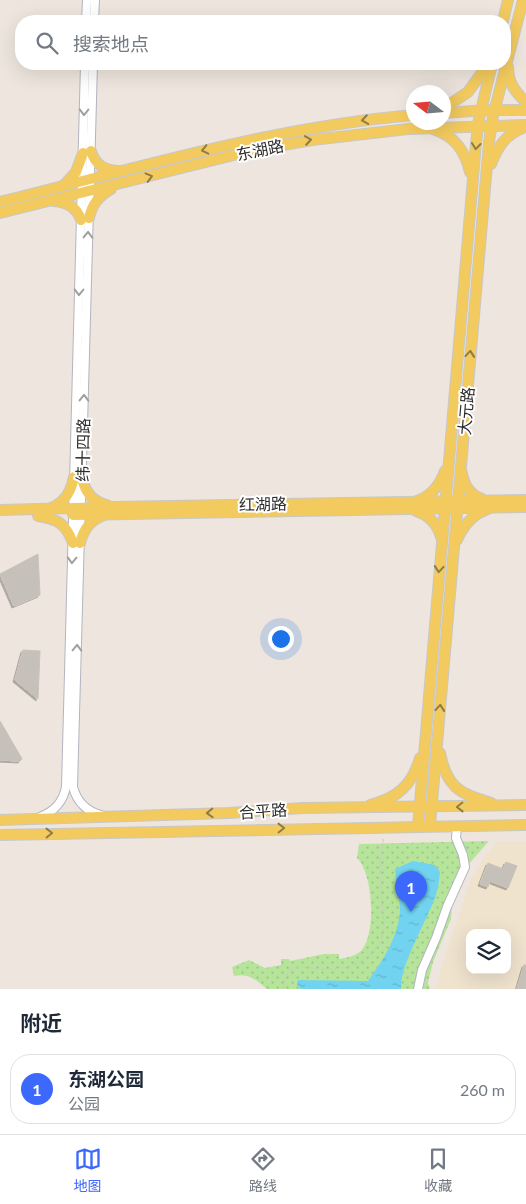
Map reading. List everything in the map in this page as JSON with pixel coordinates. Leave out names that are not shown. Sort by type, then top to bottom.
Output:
[{"type":"main road","points":[[504,15],[508,0]]},
{"type":"main road","name":"大元路","points":[[511,46],[522,0]]},
{"type":"main road","points":[[451,103],[468,92],[484,70]]},
{"type":"main road","name":"大元路","points":[[418,826],[478,126],[491,70]]},
{"type":"main road","name":"大元路","points":[[430,826],[485,182],[492,126],[505,70]]},
{"type":"main road","points":[[509,70],[510,83],[526,102]]},
{"type":"main road","points":[[451,112],[526,110]]},
{"type":"main road","name":"东湖路","points":[[0,202],[254,139],[376,118],[406,116]]},
{"type":"main road","name":"东湖路","points":[[451,125],[526,126]]},
{"type":"main road","points":[[485,182],[495,152],[500,144],[508,135],[526,126]]},
{"type":"main road","name":"东湖路","points":[[0,213],[254,150],[312,140],[406,128]]},
{"type":"main road","points":[[438,130],[459,144],[465,155],[473,180]]},
{"type":"main road","points":[[61,187],[76,172],[87,152],[95,162],[104,168],[124,171]]},
{"type":"main road","points":[[50,201],[71,206],[85,219],[95,201],[105,192],[118,185]]},
{"type":"main road","points":[[442,543],[438,528],[434,522],[412,506],[437,487],[449,461]]},
{"type":"main road","points":[[454,548],[460,532],[471,518],[484,511],[491,504],[468,489],[464,481],[461,465]]},
{"type":"main road","points":[[78,478],[91,497],[111,510],[88,525],[76,543],[60,523],[42,513],[64,500],[78,478]]},
{"type":"main road","name":"红湖路","points":[[0,517],[77,511],[458,505],[526,500]]},
{"type":"main road","name":"红湖路","points":[[491,504],[526,507]]},
{"type":"main road","name":"红湖路","points":[[0,510],[42,513]]},
{"type":"main road","points":[[358,808],[388,799],[408,784],[419,762],[425,742]]},
{"type":"main road","points":[[437,742],[444,769],[456,788],[467,794],[502,806]]},
{"type":"main road","name":"合平路","points":[[0,820],[303,808],[419,808],[526,805]]},
{"type":"main road","name":"合平路","points":[[0,834],[526,825]]},
{"type":"street","points":[[86,15],[87,0]]},
{"type":"street","points":[[94,15],[95,0]]},
{"type":"street","name":"纬十四路","points":[[85,70],[87,152]]},
{"type":"street","name":"纬十四路","points":[[35,819],[57,808],[64,795],[66,786],[76,543],[87,152],[93,70]]},
{"type":"street","name":"纬十四路","points":[[76,543],[73,787],[81,804],[90,811],[108,817]]},
{"type":"street","points":[[418,989],[422,970],[465,867],[463,855],[456,838],[457,826]]},
{"type":"path","points":[[284,989],[284,980],[294,968],[305,967],[321,970],[348,967],[367,958],[379,944],[385,922],[382,906],[380,864],[383,839]]},
{"type":"shaded area","points":[[497,841],[526,841],[526,989],[436,989],[440,971],[472,876]]},
{"type":"green space","points":[[489,841],[468,865],[466,875],[452,902],[451,919],[433,962],[428,983],[430,989],[267,989],[248,976],[234,976],[232,967],[249,960],[265,968],[281,965],[281,959],[289,959],[290,961],[324,954],[339,954],[339,959],[361,951],[366,943],[369,931],[371,904],[367,876],[357,858],[359,844]]},
{"type":"water","points":[[413,861],[435,865],[440,872],[438,889],[405,966],[401,989],[301,989],[297,985],[298,980],[368,981],[389,948],[399,921],[400,906],[395,869]]},
{"type":"building","points":[[38,554],[40,595],[14,606],[0,574]]},
{"type":"building","points":[[23,650],[40,651],[38,699],[15,680]]},
{"type":"building","points":[[0,721],[22,759],[20,761],[0,760]]},
{"type":"building","points":[[506,862],[517,866],[508,888],[490,881],[488,887],[480,884],[488,863],[503,869]]},
{"type":"building","points":[[524,965],[526,965],[526,989],[517,989]]},
{"type":"place","name":"东湖公园","points":[[411,912]]}]
